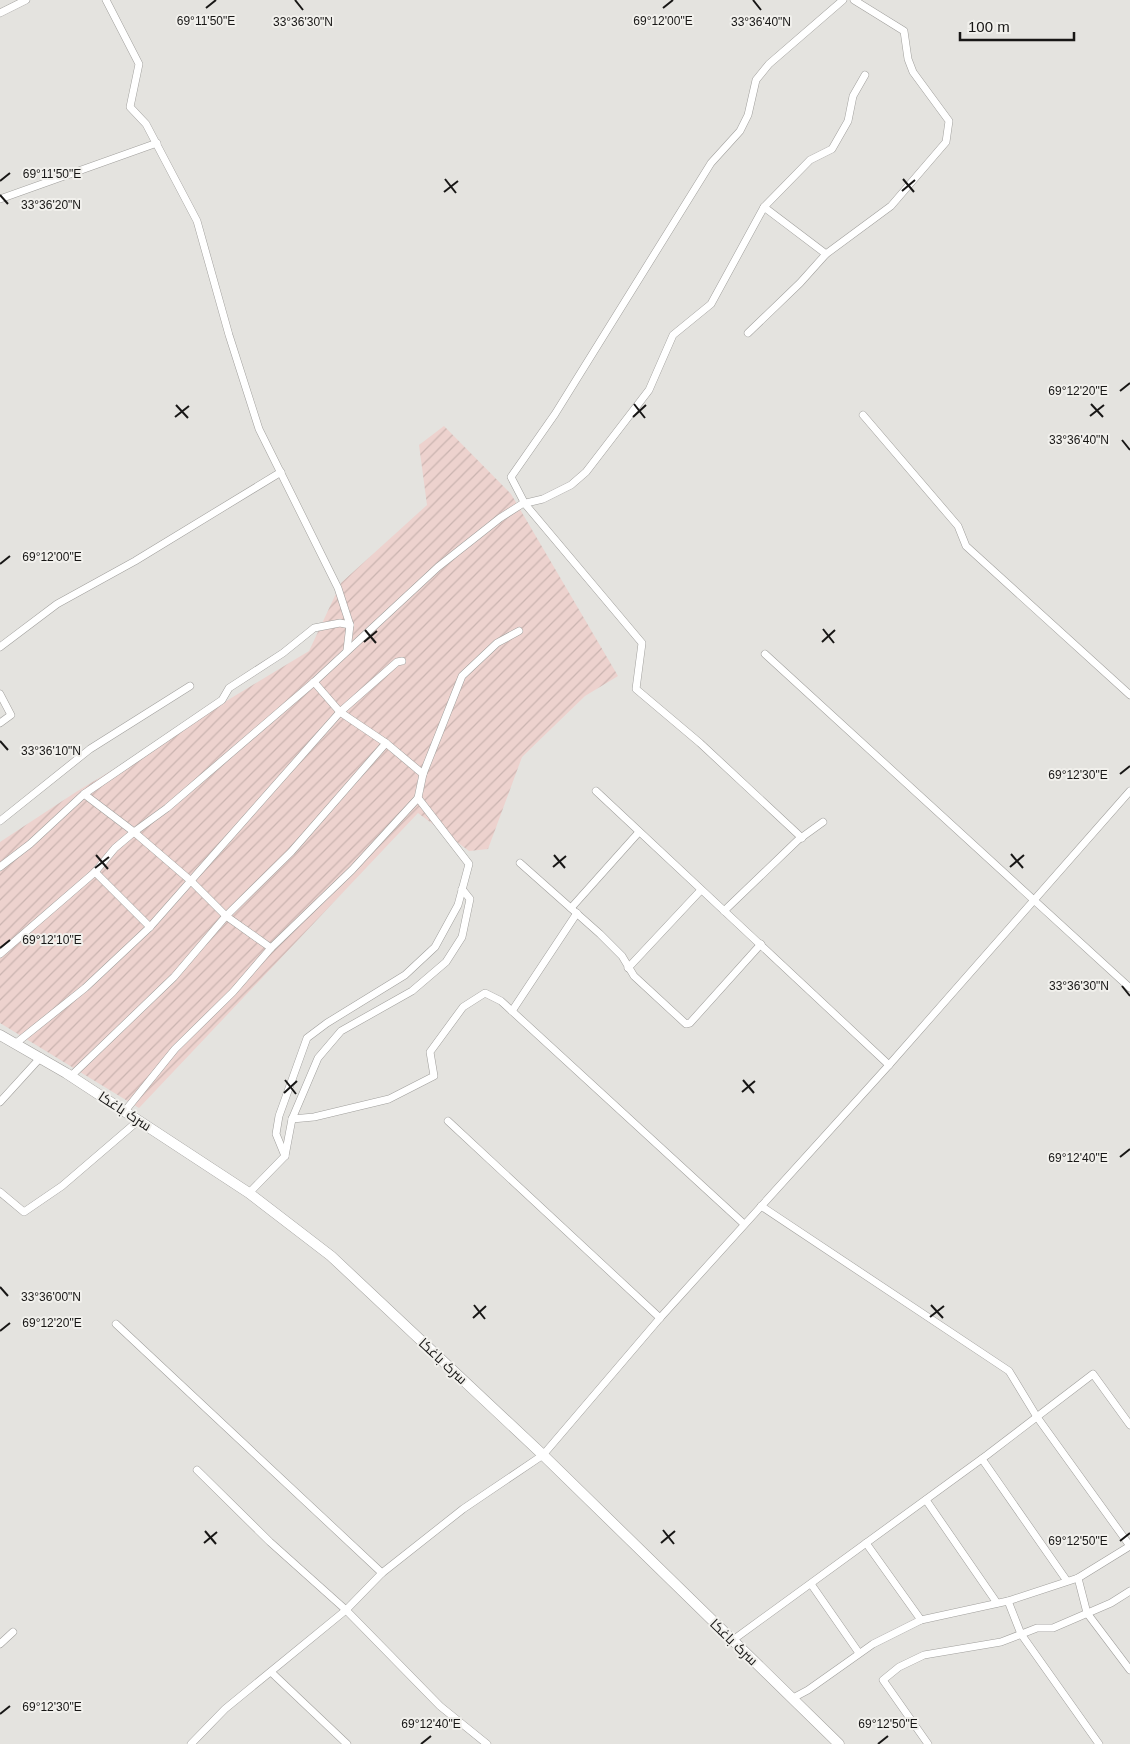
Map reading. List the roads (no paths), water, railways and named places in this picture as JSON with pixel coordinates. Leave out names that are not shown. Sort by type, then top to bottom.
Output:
[{"type":"street","points":[[0,13],[26,0]]},
{"type":"street","points":[[106,0],[138,64],[130,107],[146,124],[197,222],[229,335],[259,429],[338,588],[350,625],[347,650]]},
{"type":"street","points":[[802,838],[700,742],[636,689],[642,643],[525,504],[511,477],[555,414],[711,164],[740,131],[748,115],[756,80],[768,64],[843,0]]},
{"type":"street","points":[[748,333],[800,284],[826,254],[891,206],[946,142],[949,122],[913,72],[908,60],[904,32],[854,0]]},
{"type":"street","points":[[0,954],[95,872],[116,848],[134,832],[167,808],[314,682],[438,567],[500,518],[522,504],[543,500],[571,485],[586,472],[649,390],[673,335],[711,304],[764,207],[810,160],[832,149],[848,121],[853,96],[865,75]]},
{"type":"street","points":[[0,199],[157,143]]},
{"type":"street","points":[[764,207],[826,254]]},
{"type":"street","points":[[863,415],[958,526],[966,546],[1130,694]]},
{"type":"street","points":[[0,647],[57,604],[135,561],[281,472]]},
{"type":"street","points":[[0,867],[30,844],[84,794],[222,700],[229,688],[283,653],[314,628],[340,623],[350,625]]},
{"type":"street","points":[[125,1111],[175,1049],[233,992],[271,948],[352,870],[418,798],[423,774],[462,676],[497,643],[518,630]]},
{"type":"street","points":[[765,654],[1130,988]]},
{"type":"street","points":[[15,1044],[85,988],[150,927],[340,712],[397,662],[402,661]]},
{"type":"street","points":[[314,682],[340,712],[386,743],[423,774]]},
{"type":"street","points":[[0,821],[90,749],[190,686]]},
{"type":"street","points":[[0,694],[11,715],[0,723]]},
{"type":"street","points":[[71,1076],[174,977],[226,916],[291,852],[386,743]]},
{"type":"street","points":[[596,791],[889,1065]]},
{"type":"street","points":[[191,1744],[225,1710],[346,1610],[382,1573],[463,1509],[542,1455],[660,1318],[889,1065],[1130,791]]},
{"type":"street","points":[[84,794],[134,832],[191,880],[226,916],[271,948]]},
{"type":"street","points":[[285,1156],[276,1134],[279,1116],[307,1038],[327,1023],[405,975],[435,947],[458,904],[469,864],[418,798]]},
{"type":"street","points":[[724,912],[802,838],[823,822]]},
{"type":"street","points":[[571,908],[639,832]]},
{"type":"street","points":[[520,863],[622,956],[634,976],[684,1022],[690,1023],[761,944]]},
{"type":"street","points":[[95,872],[150,927]]},
{"type":"street","points":[[250,1193],[285,1156],[292,1119],[318,1058],[341,1031],[412,990],[446,962],[462,937],[470,899],[462,889]]},
{"type":"street","points":[[628,968],[701,890]]},
{"type":"street","points":[[512,1011],[577,913]]},
{"type":"street","points":[[292,1119],[314,1117],[389,1099],[434,1076],[430,1052],[464,1007],[485,993],[502,1001],[744,1224]]},
{"type":"street","name":"سرک باغکا","points":[[0,1035],[71,1076],[250,1193],[331,1256],[542,1455],[839,1744]]},
{"type":"street","points":[[0,1102],[41,1058]]},
{"type":"street","points":[[0,1192],[24,1212],[62,1186],[139,1120]]},
{"type":"street","points":[[448,1120],[660,1318]]},
{"type":"street","points":[[761,1206],[1009,1371],[1037,1417],[1130,1546],[1078,1578],[1008,1601],[922,1620],[859,1653],[808,1690],[793,1698]]},
{"type":"street","points":[[116,1324],[382,1573]]},
{"type":"street","points":[[733,1640],[982,1459],[1093,1374],[1130,1425]]},
{"type":"street","points":[[982,1459],[1067,1581]]},
{"type":"street","points":[[196,1470],[270,1542],[346,1610],[440,1706],[486,1744]]},
{"type":"street","points":[[926,1500],[998,1603]]},
{"type":"street","points":[[866,1543],[922,1620]]},
{"type":"street","points":[[1078,1578],[1087,1613],[1130,1670]]},
{"type":"street","points":[[810,1584],[859,1653]]},
{"type":"street","points":[[928,1744],[882,1680],[899,1667],[924,1654],[1001,1642],[1037,1628],[1053,1628],[1130,1591]]},
{"type":"street","points":[[1008,1601],[1021,1634],[1099,1744]]},
{"type":"street","points":[[0,1644],[13,1632]]},
{"type":"street","points":[[271,1672],[347,1744]]}]
